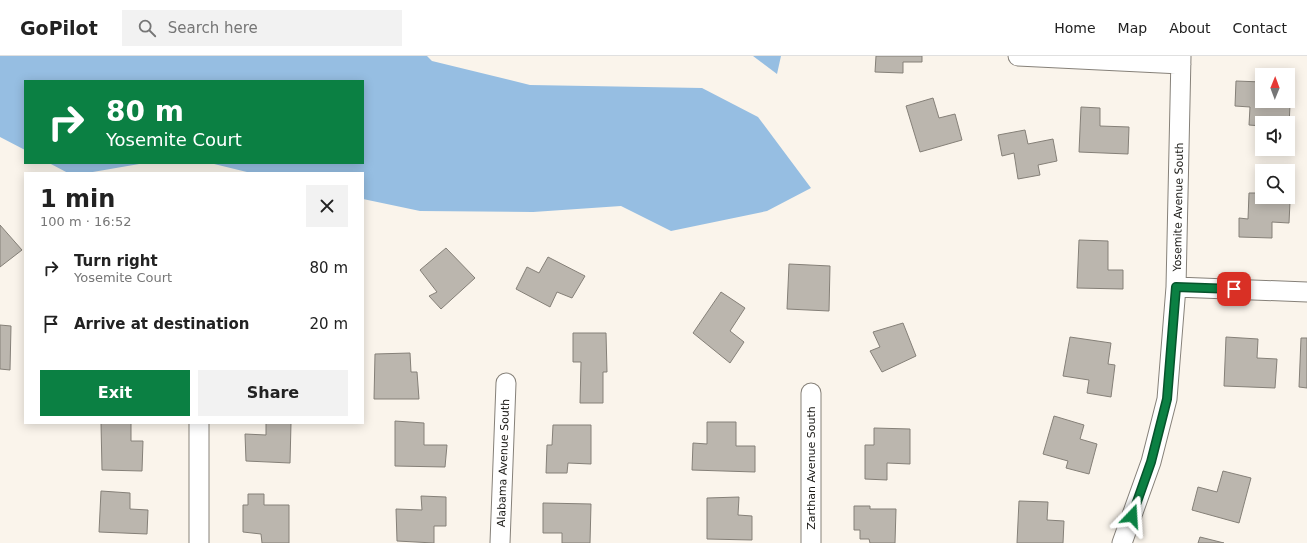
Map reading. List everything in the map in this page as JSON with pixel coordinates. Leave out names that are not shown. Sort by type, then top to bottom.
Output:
[{"type":"street","points":[[1018,56],[1181,60]]},
{"type":"street","name":"Yosemite Avenue South","points":[[1122,543],[1151,462],[1167,399],[1176,287],[1181,60]]},
{"type":"street","points":[[1176,287],[1307,292]]},
{"type":"street","name":"Alabama Avenue South","points":[[500,543],[506,383]]},
{"type":"street","name":"Zarthan Avenue South","points":[[810,393],[811,543]]},
{"type":"street","points":[[199,424],[199,543]]},
{"type":"water","points":[[0,56],[427,56],[432,61],[530,85],[702,88],[758,117],[811,188],[767,211],[671,231],[621,206],[533,212],[420,211],[364,199],[364,172],[247,172],[214,164],[364,164],[364,80],[24,80],[24,149],[0,137]]},
{"type":"water","points":[[753,56],[781,56],[777,74]]},
{"type":"water","points":[[51,164],[139,164],[93,172],[66,172]]},
{"type":"building","points":[[876,56],[922,56],[922,62],[903,62],[903,73],[875,72]]},
{"type":"building","points":[[1236,81],[1255,82],[1255,108],[1290,108],[1289,116],[1255,116],[1255,125],[1249,125],[1250,107],[1235,106]]},
{"type":"building","points":[[933,98],[939,118],[955,114],[962,140],[920,152],[906,106]]},
{"type":"building","points":[[1081,107],[1100,108],[1100,126],[1129,127],[1128,154],[1079,152]]},
{"type":"building","points":[[1025,130],[1028,144],[1053,139],[1057,161],[1038,165],[1040,175],[1018,179],[1014,153],[1002,156],[998,135]]},
{"type":"building","points":[[1249,193],[1255,193],[1255,204],[1290,204],[1289,223],[1272,222],[1272,238],[1239,237],[1239,218],[1248,219]]},
{"type":"building","points":[[0,225],[22,250],[0,267]]},
{"type":"building","points":[[1079,240],[1108,241],[1108,270],[1123,270],[1123,289],[1077,288]]},
{"type":"building","points":[[446,248],[475,278],[441,309],[429,296],[437,292],[420,270]]},
{"type":"building","points":[[548,257],[585,276],[572,298],[557,292],[550,307],[516,289],[527,267],[539,273]]},
{"type":"building","points":[[789,264],[830,266],[829,311],[787,309]]},
{"type":"building","points":[[721,292],[745,308],[730,331],[744,342],[730,363],[693,333]]},
{"type":"building","points":[[903,323],[916,356],[882,372],[870,351],[880,347],[873,332]]},
{"type":"building","points":[[0,325],[11,326],[10,370],[0,369]]},
{"type":"building","points":[[573,333],[606,333],[607,372],[603,372],[603,403],[580,403],[581,362],[573,362]]},
{"type":"building","points":[[1070,337],[1111,343],[1108,364],[1115,365],[1111,397],[1087,393],[1089,380],[1063,376]]},
{"type":"building","points":[[1226,337],[1258,339],[1257,358],[1277,359],[1275,388],[1224,386]]},
{"type":"building","points":[[1301,338],[1307,338],[1307,388],[1299,387]]},
{"type":"building","points":[[410,353],[411,372],[417,372],[419,399],[374,399],[375,354]]},
{"type":"building","points":[[1054,416],[1084,425],[1080,439],[1097,444],[1089,474],[1066,468],[1068,461],[1043,454]]},
{"type":"building","points":[[395,421],[424,423],[424,445],[447,445],[445,467],[395,466]]},
{"type":"building","points":[[707,422],[736,422],[736,446],[755,446],[755,472],[692,470],[693,443],[707,444]]},
{"type":"building","points":[[101,424],[131,424],[131,441],[143,441],[142,471],[102,470]]},
{"type":"building","points":[[266,424],[291,424],[290,463],[246,461],[245,434],[266,435]]},
{"type":"building","points":[[553,425],[591,425],[591,464],[568,463],[567,473],[546,473],[547,445],[552,445]]},
{"type":"building","points":[[874,428],[910,429],[910,464],[887,463],[887,480],[865,479],[865,445],[874,445]]},
{"type":"building","points":[[1223,471],[1251,478],[1239,523],[1192,510],[1198,487],[1217,492]]},
{"type":"building","points":[[101,491],[130,493],[130,509],[148,510],[147,534],[99,532]]},
{"type":"building","points":[[248,494],[264,494],[264,505],[289,505],[289,543],[262,543],[261,534],[243,532],[243,505],[248,505]]},
{"type":"building","points":[[421,496],[446,497],[446,526],[434,526],[434,543],[397,541],[396,509],[422,510]]},
{"type":"building","points":[[739,497],[738,515],[752,516],[752,540],[707,539],[707,498]]},
{"type":"building","points":[[1019,501],[1048,502],[1047,520],[1064,521],[1063,543],[1017,543]]},
{"type":"building","points":[[543,503],[591,504],[590,543],[562,543],[562,533],[543,533]]},
{"type":"building","points":[[854,506],[870,506],[870,509],[896,509],[895,543],[870,543],[869,539],[860,539],[860,530],[854,530]]},
{"type":"building","points":[[1200,537],[1224,543],[1198,543]]},
{"type":"route","points":[[1132,516],[1151,462],[1167,399],[1176,287],[1234,289]]}]
